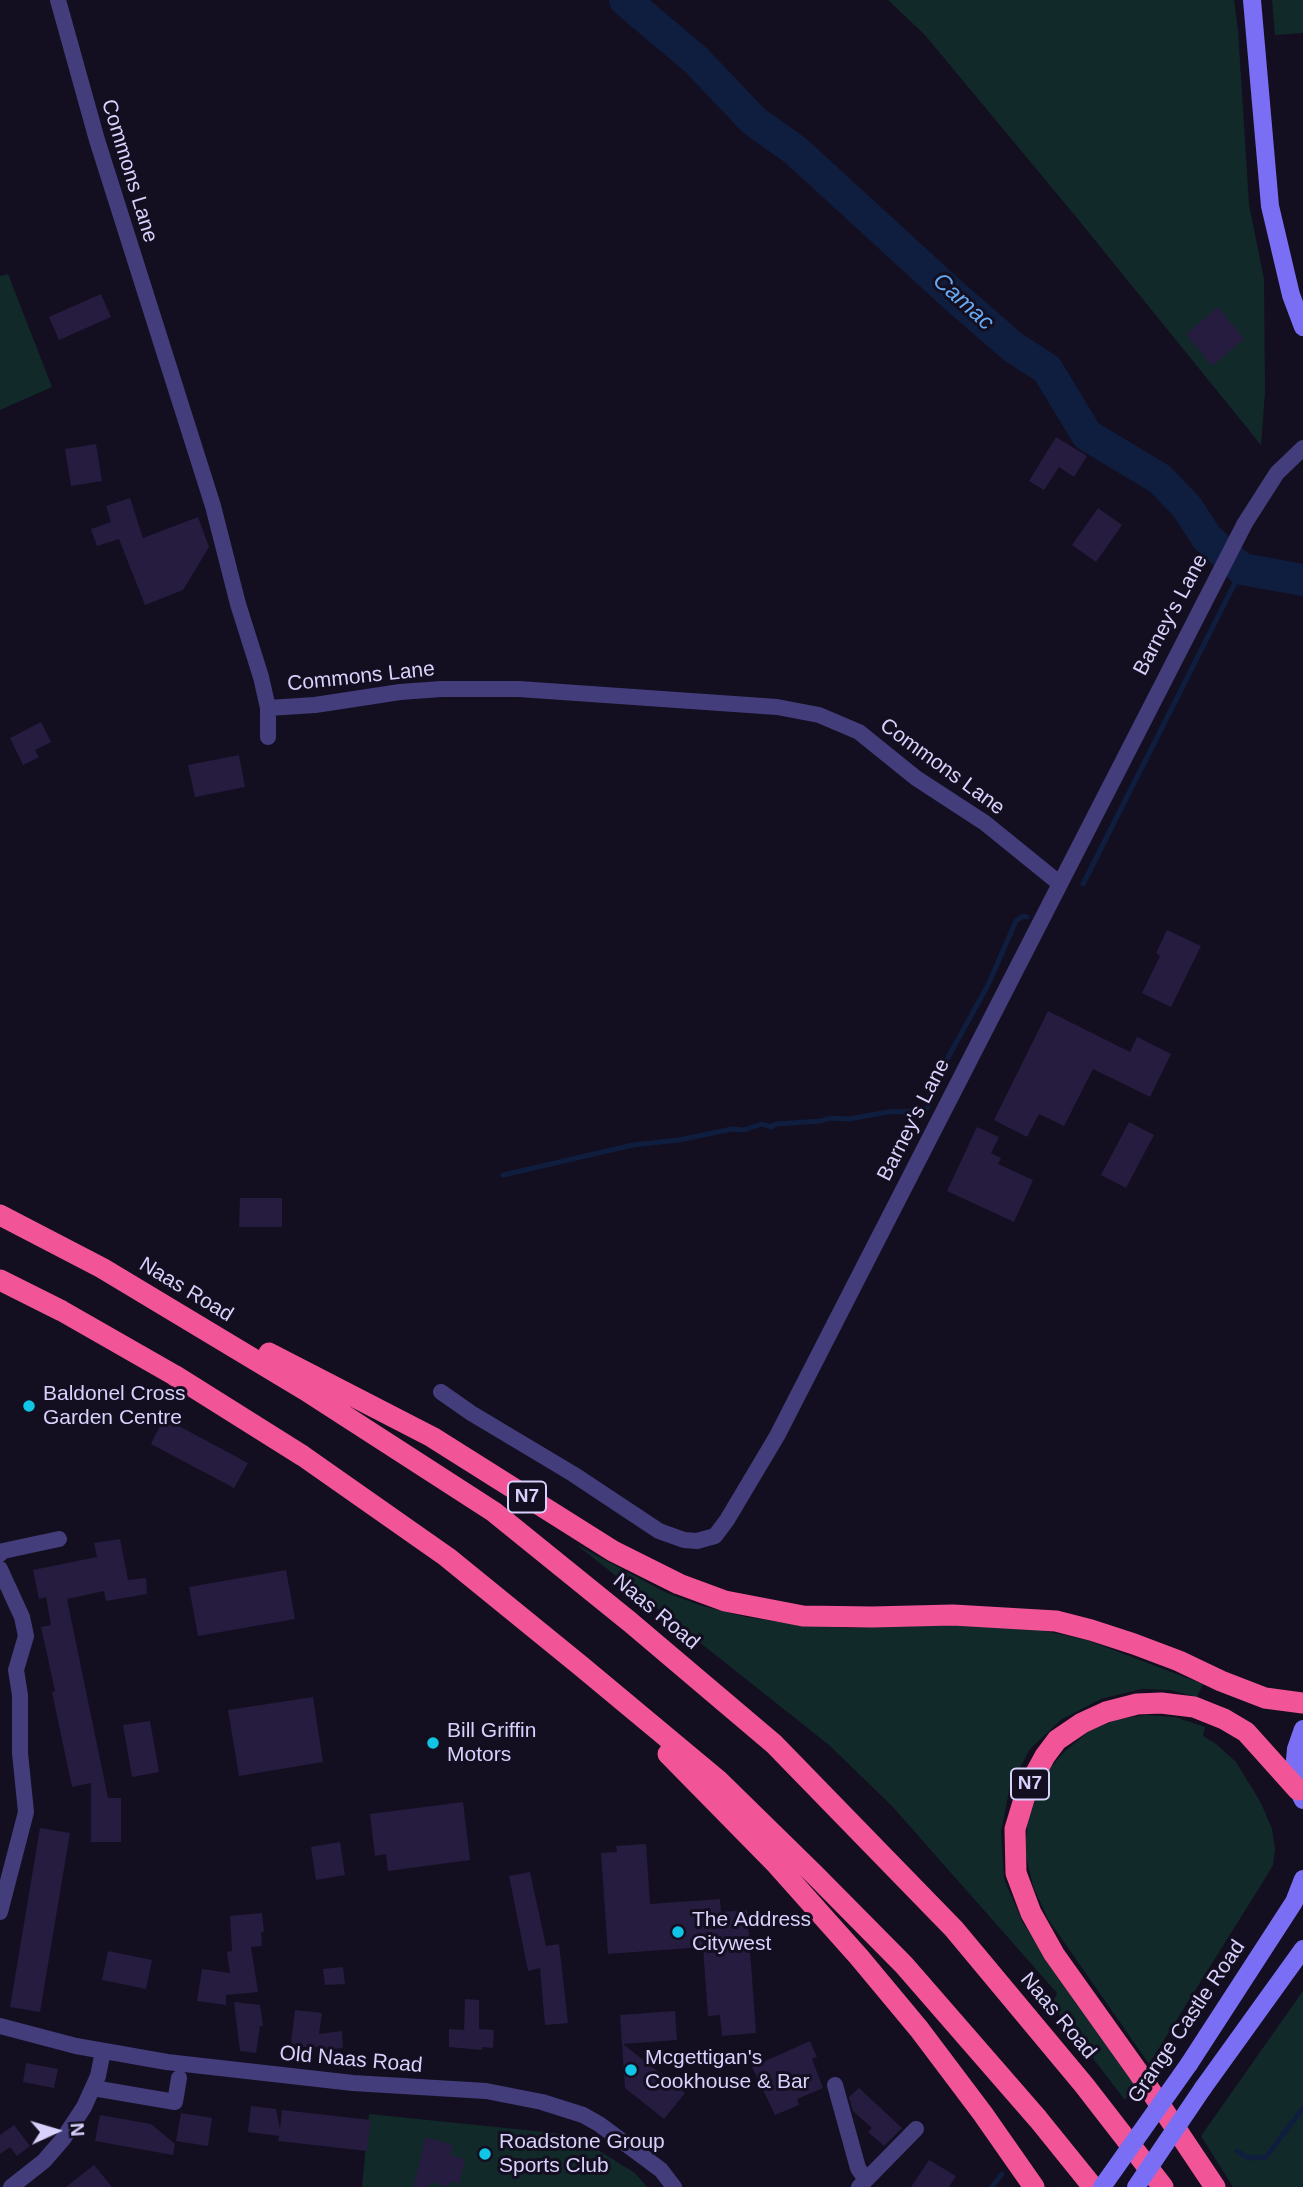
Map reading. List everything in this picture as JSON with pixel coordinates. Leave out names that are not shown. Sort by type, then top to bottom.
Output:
[{"type":"highway","name":"Naas Road","points":[[0,1215],[102,1268],[305,1390],[495,1512],[630,1622],[774,1744],[954,1929],[1084,2085],[1163,2187]]},
{"type":"highway","name":"N7","points":[[102,1268],[432,1437],[613,1551],[679,1584],[725,1601],[803,1616],[872,1618],[953,1615],[1056,1621],[1134,1644],[1265,1698],[1303,1703]]},
{"type":"highway","points":[[0,1280],[62,1311],[174,1374],[303,1456],[447,1558],[581,1666],[718,1780],[886,1946],[1038,2119],[1093,2187]]},
{"type":"highway","points":[[581,1666],[777,1865],[859,1957],[919,2029],[1034,2187]]},
{"type":"highway","name":"N7","points":[[1215,2187],[1054,1954],[1031,1913],[1016,1873],[1015,1829],[1027,1789],[1057,1740],[1082,1723],[1106,1712],[1137,1704],[1161,1703],[1194,1707],[1224,1719],[1245,1732],[1301,1795]]},
{"type":"main road","points":[[1252,0],[1270,206],[1291,295],[1303,327]]},
{"type":"main road","points":[[1301,1795],[1294,1770],[1296,1749],[1303,1729]]},
{"type":"main road","name":"Grange Castle Road","points":[[1102,2187],[1189,2064],[1294,1902],[1303,1879]]},
{"type":"main road","points":[[1136,2187],[1303,1949]]},
{"type":"street","name":"Commons Lane","points":[[58,0],[97,141],[213,506],[268,708],[315,705],[400,692],[519,689],[777,707],[819,715],[859,732],[916,778],[985,823],[1059,883]]},
{"type":"street","name":"Barney's Lane","points":[[441,1392],[659,1531],[684,1540],[697,1541],[715,1536],[777,1436],[1220,569],[1263,493],[1277,473],[1303,448]]},
{"type":"street","points":[[268,708],[268,737]]},
{"type":"street","points":[[0,1554],[3,1551],[59,1539]]},
{"type":"street","points":[[0,1569],[22,1617],[26,1636],[8,1672],[20,1695],[20,1753],[26,1812],[0,1913]]},
{"type":"street","name":"Old Naas Road","points":[[0,2026],[76,2046],[167,2062],[353,2083],[486,2091],[542,2102],[583,2115],[599,2124],[661,2170],[674,2187]]},
{"type":"street","points":[[10,2187],[44,2161],[63,2139],[93,2088],[103,2051]]},
{"type":"street","points":[[93,2088],[175,2102],[179,2078]]},
{"type":"street","points":[[835,2085],[862,2184]]},
{"type":"street","points":[[862,2184],[916,2129]]},
{"type":"green space","points":[[888,0],[1234,0],[1249,205],[1264,279],[1265,392],[1261,445],[925,35]]},
{"type":"green space","points":[[1272,0],[1303,0],[1303,33],[1275,35]]},
{"type":"green space","points":[[8,274],[52,387],[0,410],[0,276]]},
{"type":"green space","points":[[577,1545],[665,1592],[699,1605],[746,1617],[799,1625],[850,1628],[971,1624],[1036,1629],[1087,1640],[1203,1684],[1197,1697],[1170,1690],[1141,1689],[1101,1699],[1062,1719],[1030,1749],[1010,1786],[1001,1832],[1004,1879],[1023,1923],[1135,2085],[1125,2100],[1052,2005],[1057,1993],[892,1806],[829,1745]]},
{"type":"green space","points":[[1146,1715],[1175,1717],[1205,1727],[1203,1736],[1236,1762],[1261,1803],[1272,1829],[1275,1849],[1273,1865],[1149,2064],[1048,1919],[1033,1886],[1025,1851],[1029,1807],[1043,1776],[1065,1751],[1089,1731],[1118,1719]]},
{"type":"green space","points":[[1303,1991],[1303,2187],[1233,2187],[1201,2136]]},
{"type":"green space","name":"Roadstone Group Sports Club","points":[[369,2114],[574,2135],[635,2173],[647,2187],[362,2187]]},
{"type":"building","points":[[101,294],[111,317],[59,340],[49,317]]},
{"type":"building","points":[[1218,307],[1244,339],[1212,366],[1186,334]]},
{"type":"building","points":[[1056,437],[1087,456],[1074,477],[1059,467],[1044,490],[1029,481]]},
{"type":"building","points":[[96,444],[102,481],[71,486],[65,449]]},
{"type":"building","points":[[130,498],[143,538],[198,517],[209,547],[183,590],[145,605],[119,539],[97,546],[91,529],[111,522],[106,506]]},
{"type":"building","points":[[1098,508],[1122,525],[1096,562],[1072,545]]},
{"type":"building","points":[[41,722],[51,742],[35,750],[39,757],[23,765],[10,738]]},
{"type":"building","points":[[239,755],[245,787],[195,797],[188,765]]},
{"type":"building","points":[[1167,930],[1201,946],[1171,1007],[1142,993],[1160,956],[1156,953]]},
{"type":"building","points":[[1048,1011],[1130,1052],[1137,1037],[1171,1054],[1150,1097],[1093,1069],[1064,1126],[1039,1114],[1027,1137],[994,1120]]},
{"type":"building","points":[[1129,1122],[1154,1135],[1126,1188],[1101,1175]]},
{"type":"building","points":[[977,1127],[999,1137],[991,1153],[1001,1158],[998,1164],[1033,1180],[1014,1222],[947,1191]]},
{"type":"building","points":[[240,1198],[282,1198],[282,1227],[239,1227]]},
{"type":"building","points":[[164,1418],[248,1463],[234,1488],[151,1444]]},
{"type":"building","points":[[120,1539],[128,1580],[146,1578],[147,1594],[106,1601],[104,1591],[67,1599],[108,1798],[121,1798],[121,1842],[91,1842],[91,1783],[72,1787],[41,1627],[51,1625],[46,1597],[39,1599],[33,1570],[97,1557],[94,1543]]},
{"type":"building","points":[[286,1570],[295,1619],[198,1636],[189,1587]]},
{"type":"building","points":[[313,1697],[323,1762],[239,1776],[228,1710]]},
{"type":"building","points":[[150,1721],[159,1772],[132,1777],[123,1725]]},
{"type":"building","points":[[463,1802],[470,1860],[388,1871],[386,1854],[375,1856],[370,1814]]},
{"type":"building","points":[[40,1828],[70,1833],[40,2012],[10,2007]]},
{"type":"building","points":[[340,1842],[345,1875],[316,1880],[311,1847]]},
{"type":"building","name":"The Address Citywest","points":[[646,1844],[650,1904],[720,1899],[721,1912],[747,1910],[756,2033],[722,2036],[720,2015],[708,2016],[703,1947],[608,1954],[601,1853],[617,1852],[616,1846]]},
{"type":"building","points":[[530,1872],[546,1946],[559,1944],[568,2023],[545,2025],[540,1968],[528,1971],[509,1876]]},
{"type":"building","points":[[262,1913],[262,1946],[251,1947],[258,1992],[226,1995],[226,2005],[197,2001],[202,1969],[230,1973],[227,1952],[232,1951],[230,1916]]},
{"type":"building","points":[[108,1951],[152,1960],[146,1989],[102,1980]]},
{"type":"building","points":[[343,1967],[345,1984],[325,1985],[323,1969]]},
{"type":"building","points":[[465,1999],[479,2000],[479,2029],[494,2030],[493,2048],[482,2047],[482,2050],[449,2047],[449,2029],[464,2030]]},
{"type":"building","points":[[234,2002],[260,2005],[263,2026],[260,2026],[256,2053],[240,2051]]},
{"type":"building","points":[[295,2010],[322,2013],[319,2034],[342,2031],[343,2048],[326,2050],[325,2047],[292,2047]]},
{"type":"building","name":"Mcgettigan's Cookhouse & Bar","points":[[675,2011],[677,2040],[623,2044],[685,2093],[664,2119],[625,2088],[620,2015]]},
{"type":"building","points":[[810,2041],[817,2057],[812,2059],[823,2088],[797,2099],[799,2105],[775,2115],[752,2067]]},
{"type":"building","points":[[26,2063],[58,2069],[54,2088],[23,2082]]},
{"type":"building","points":[[859,2088],[902,2128],[884,2146],[868,2132],[872,2128],[853,2111],[849,2097]]},
{"type":"building","points":[[251,2106],[276,2109],[280,2129],[282,2110],[371,2120],[367,2151],[278,2141],[279,2136],[248,2132]]},
{"type":"building","points":[[181,2113],[212,2118],[208,2146],[176,2141]]},
{"type":"building","points":[[100,2115],[151,2124],[175,2144],[173,2155],[95,2141]]},
{"type":"building","points":[[14,2125],[30,2146],[17,2156],[10,2147],[0,2154],[0,2135]]},
{"type":"building","points":[[426,2137],[453,2145],[450,2155],[465,2159],[459,2184],[451,2181],[448,2187],[431,2182],[429,2187],[413,2187]]},
{"type":"building","points":[[929,2160],[956,2176],[949,2187],[911,2187]]},
{"type":"building","points":[[94,2165],[112,2187],[66,2187]]},
{"type":"waterway","name":"Camac","points":[[625,0],[696,60],[754,121],[795,150],[1013,347],[1047,369],[1087,435],[1160,479],[1187,507],[1207,538],[1242,569],[1303,580]]},
{"type":"waterway","points":[[1083,884],[1242,569]]},
{"type":"waterway","points":[[935,1081],[988,985],[1016,921],[1023,916],[1027,917]]},
{"type":"waterway","points":[[503,1175],[633,1145],[679,1140],[732,1129],[744,1130],[762,1124],[771,1127],[776,1124],[830,1118],[849,1119],[888,1112],[922,1111],[928,1107],[930,1093]]},
{"type":"waterway","points":[[1237,2151],[1248,2158],[1266,2157],[1303,2108]]},
{"type":"waterway","points":[[992,2187],[1002,2174]]},
{"type":"place","name":"Baldonel Cross Garden Centre","points":[[29,1406]]},
{"type":"place","name":"Bill Griffin Motors","points":[[433,1743]]},
{"type":"place","name":"The Address Citywest","points":[[678,1932]]},
{"type":"place","name":"Mcgettigan's Cookhouse & Bar","points":[[631,2070]]},
{"type":"place","name":"Roadstone Group Sports Club","points":[[485,2154]]}]
